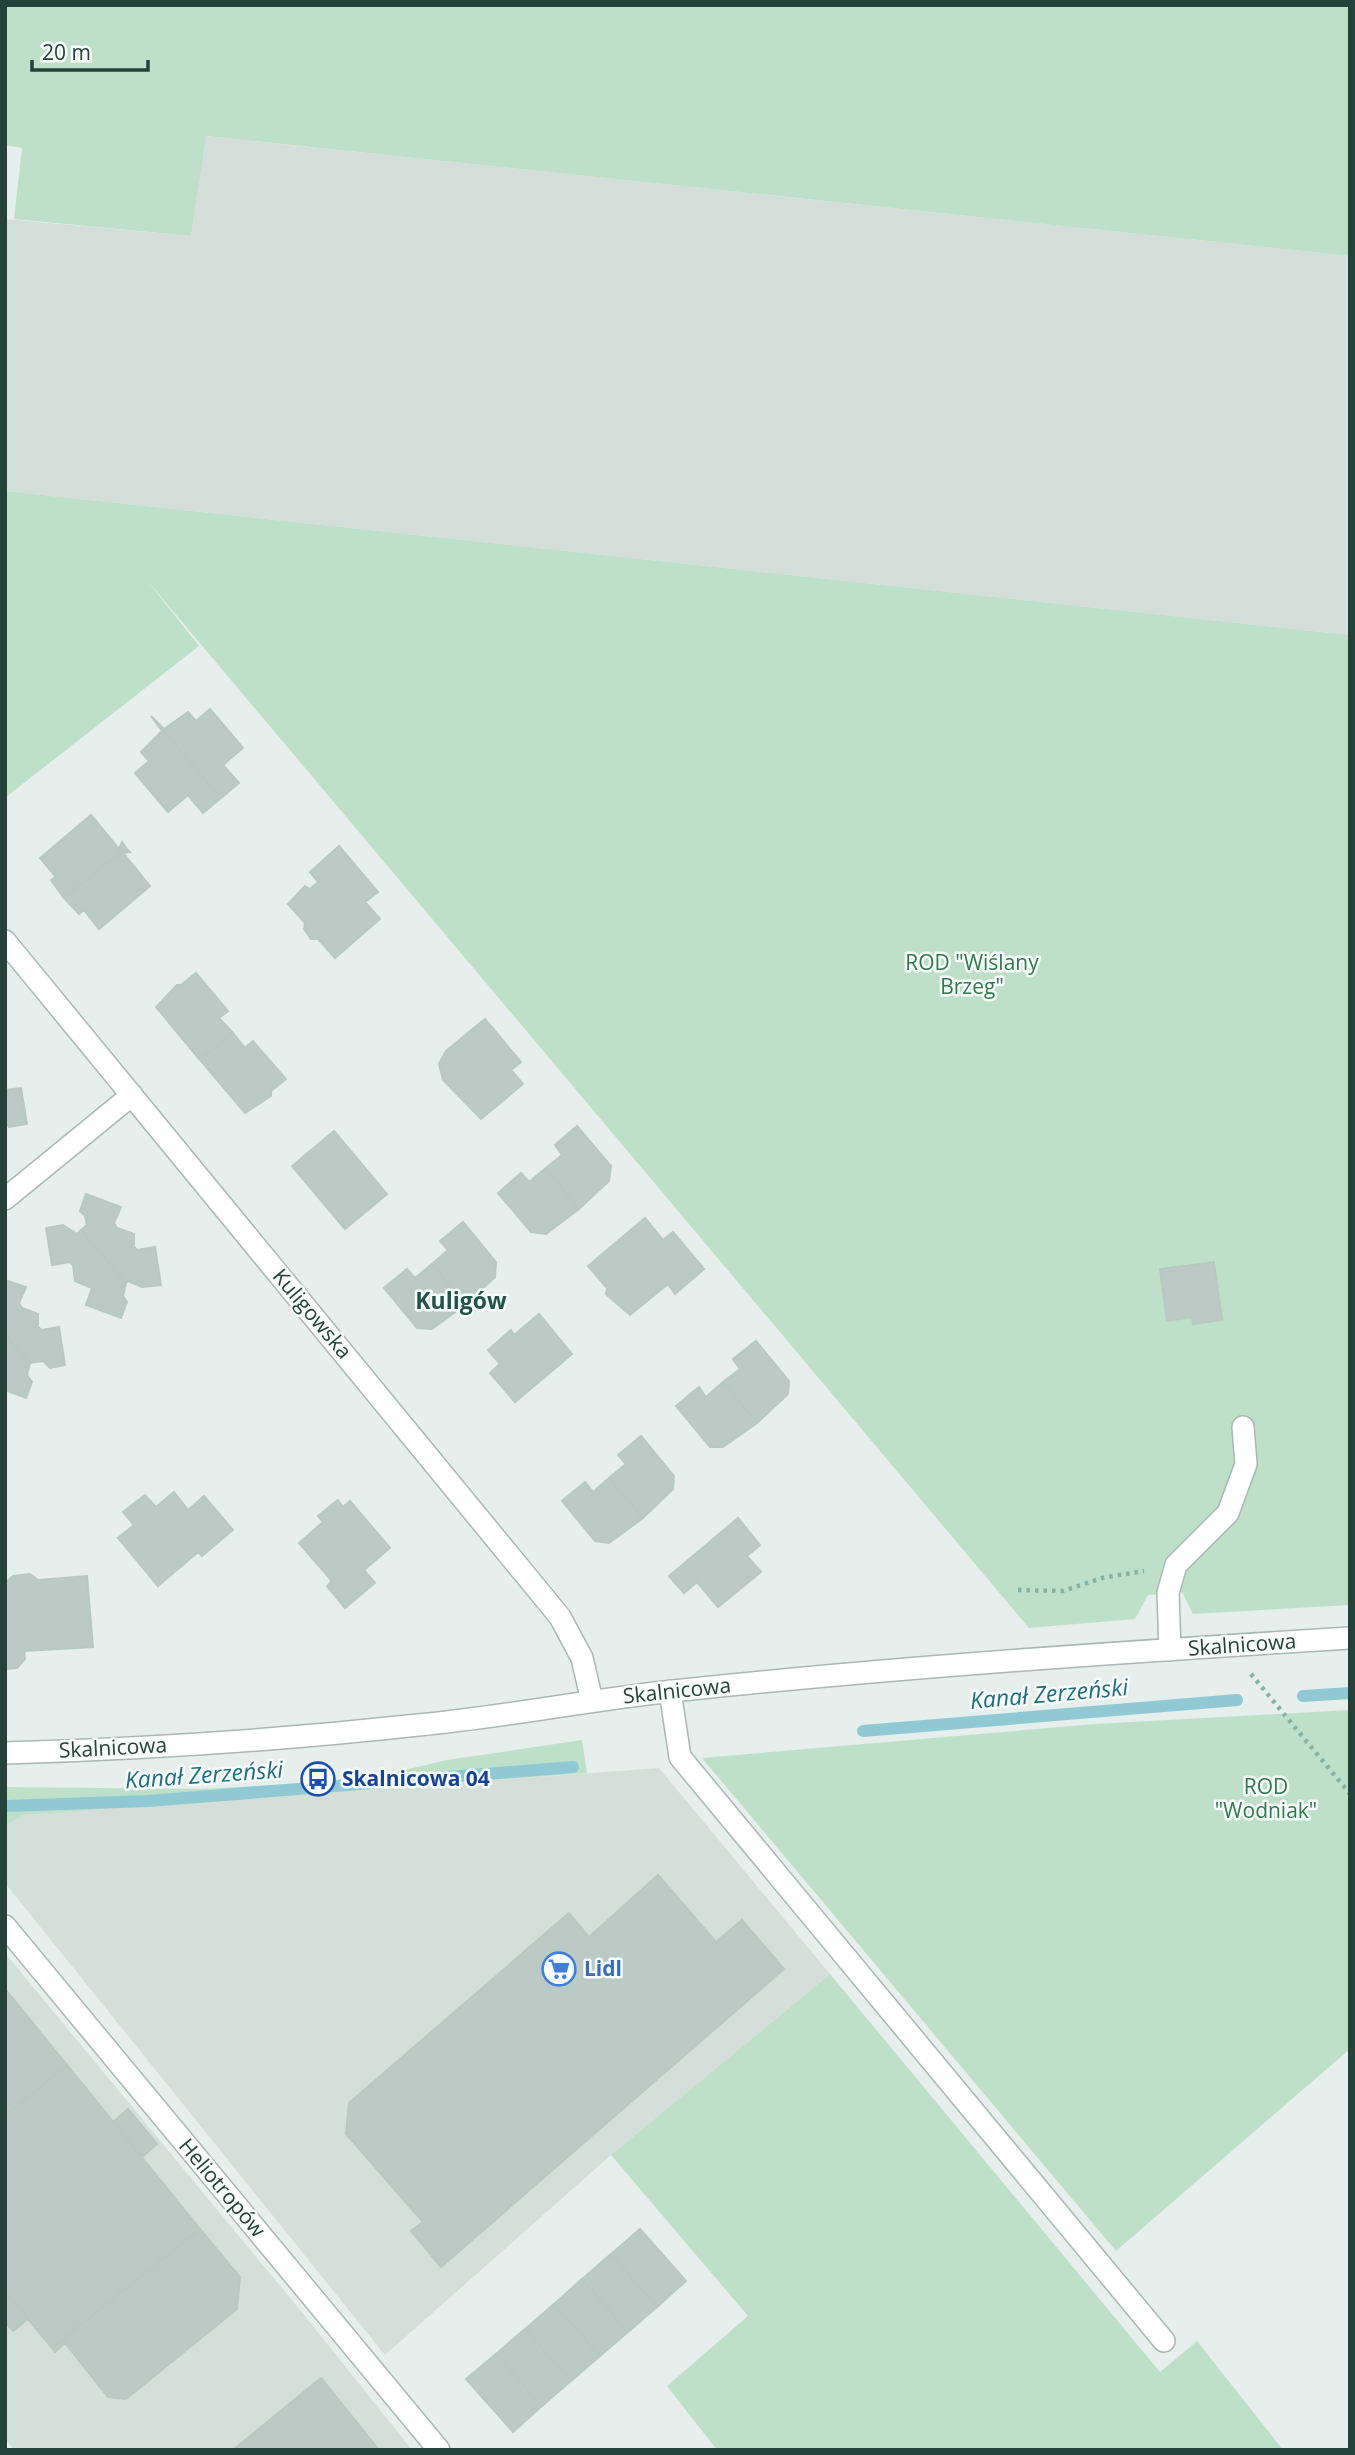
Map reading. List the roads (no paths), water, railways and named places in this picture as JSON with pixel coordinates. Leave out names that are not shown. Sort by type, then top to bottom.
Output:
[{"type":"street","name":"Kuligowska","points":[[5,941],[561,1617],[582,1658],[592,1701]]},
{"type":"street","points":[[5,1199],[132,1095]]},
{"type":"street","points":[[1170,1650],[1168,1593],[1176,1565],[1228,1513],[1246,1464],[1243,1427]]},
{"type":"street","name":"Skalnicowa","points":[[5,1753],[205,1743],[376,1729],[514,1714],[670,1691],[1350,1638]]},
{"type":"street","points":[[670,1691],[680,1757],[1164,2341]]},
{"type":"street","name":"Heliotropów","points":[[5,1926],[439,2450]]},
{"type":"waterway","name":"Kanał Zerzeński","points":[[1303,1696],[1350,1693]]},
{"type":"waterway","name":"Kanał Zerzeński","points":[[863,1731],[1237,1700]]},
{"type":"waterway","name":"Kanał Zerzeński","points":[[5,1806],[148,1801],[573,1767]]},
{"type":"place","name":"Skalnicowa 04","points":[[318,1779]]},
{"type":"place","name":"Lidl","points":[[559,1969]]},
{"type":"district","name":"Kuligów","points":[[461,1301]]},
{"type":"park label","name":"ROD \"Wiślany Brzeg\"","points":[[972,975]]},
{"type":"park label","name":"ROD \"Wodniak\"","points":[[1266,1799]]}]
